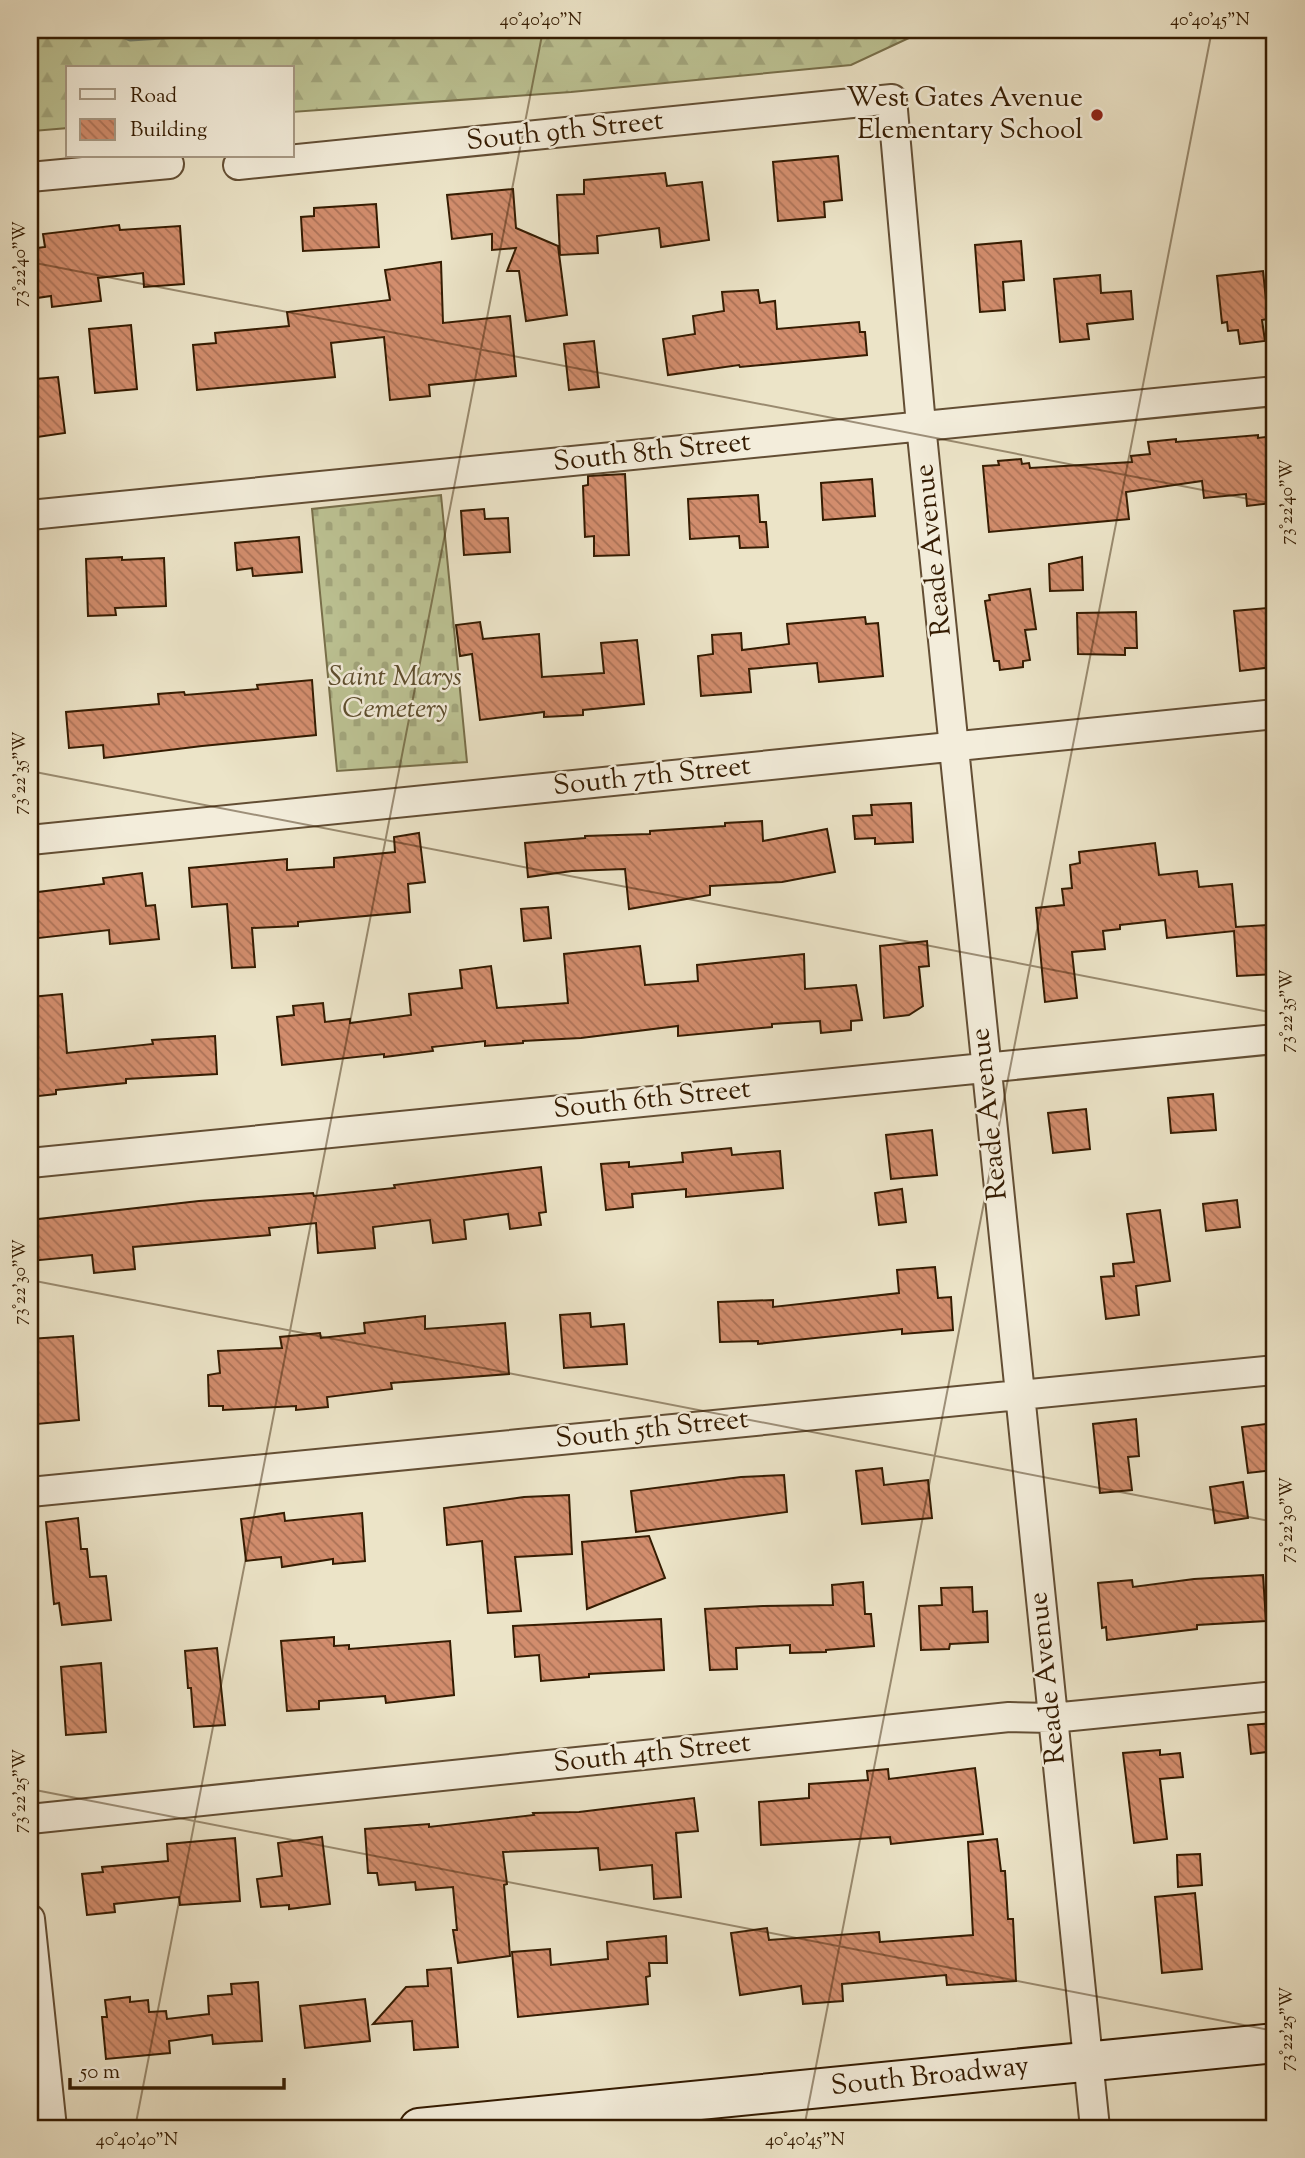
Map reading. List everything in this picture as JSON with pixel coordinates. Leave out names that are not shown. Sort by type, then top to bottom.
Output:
[{"type":"street","name":"South 9th Street","points":[[238,165],[892,99]]},
{"type":"street","name":"Reade Avenue","points":[[892,99],[921,425],[1095,2128]]},
{"type":"street","points":[[30,177],[169,164]]},
{"type":"street","name":"South 8th Street","points":[[30,515],[1275,391]]},
{"type":"street","name":"South 7th Street","points":[[30,840],[1275,714]]},
{"type":"street","name":"South 6th Street","points":[[30,1163],[1275,1039]]},
{"type":"street","name":"South 5th Street","points":[[30,1492],[1275,1370]]},
{"type":"street","name":"South 4th Street","points":[[30,1819],[1009,1717],[1052,1718],[1275,1696]]},
{"type":"street","points":[[30,1919],[52,2128]]},
{"type":"street","name":"South Broadway","points":[[419,2128],[1275,2043]]},
{"type":"green space","points":[[30,30],[926,30],[851,65],[571,92],[294,112],[294,66],[66,66],[66,128],[33,131],[30,120]]},
{"type":"green space","name":"Saint Marys Cemetery","points":[[441,495],[467,762],[337,771],[312,509]]},
{"type":"building","points":[[838,156],[842,200],[824,202],[825,217],[778,221],[773,162]]},
{"type":"building","points":[[665,173],[667,186],[702,182],[709,240],[661,247],[659,228],[597,236],[598,253],[560,255],[557,195],[584,194],[584,180]]},
{"type":"building","points":[[513,189],[516,228],[558,246],[567,315],[526,321],[519,271],[507,271],[516,248],[492,250],[492,234],[452,239],[447,195]]},
{"type":"building","points":[[376,204],[379,247],[303,251],[301,217],[314,216],[314,208]]},
{"type":"building","points":[[119,225],[120,230],[180,226],[184,284],[144,287],[143,273],[98,278],[101,301],[52,307],[51,296],[30,299],[30,249],[45,247],[43,234]]},
{"type":"building","points":[[1021,241],[1024,280],[1003,282],[1005,310],[980,312],[975,245]]},
{"type":"building","points":[[441,262],[443,323],[510,316],[516,376],[429,385],[430,396],[390,400],[384,337],[331,343],[335,377],[197,390],[193,345],[216,343],[215,333],[289,326],[287,312],[390,300],[385,270]]},
{"type":"building","points":[[1263,271],[1268,319],[1262,320],[1265,341],[1240,344],[1238,330],[1228,331],[1227,322],[1222,323],[1217,276]]},
{"type":"building","points":[[1100,275],[1101,293],[1131,291],[1133,319],[1087,324],[1089,339],[1060,342],[1054,279]]},
{"type":"building","points":[[758,290],[760,303],[775,301],[777,329],[859,322],[860,332],[865,332],[867,355],[739,365],[668,375],[663,339],[695,334],[693,316],[724,311],[722,292]]},
{"type":"building","points":[[131,325],[137,389],[95,393],[89,329]]},
{"type":"building","points":[[594,341],[599,387],[569,390],[564,344]]},
{"type":"building","points":[[58,377],[65,433],[30,438],[30,387],[37,386],[36,379]]},
{"type":"building","points":[[1258,435],[1258,438],[1275,436],[1275,479],[1271,480],[1273,503],[1247,506],[1246,494],[1204,498],[1202,481],[1126,492],[1129,519],[989,532],[983,466],[999,465],[998,461],[1021,459],[1022,464],[1029,463],[1030,468],[1132,462],[1131,456],[1150,454],[1148,442]]},
{"type":"building","points":[[625,474],[629,555],[594,556],[594,536],[585,537],[583,486],[588,485],[588,476]]},
{"type":"building","points":[[872,479],[875,516],[823,520],[821,483]]},
{"type":"building","points":[[758,495],[760,522],[766,522],[768,547],[740,548],[739,536],[690,539],[688,499]]},
{"type":"building","points":[[484,509],[485,519],[508,518],[510,552],[464,555],[461,511]]},
{"type":"building","points":[[299,537],[302,572],[253,576],[252,568],[237,570],[235,543]]},
{"type":"building","points":[[122,557],[122,560],[164,558],[166,606],[115,608],[116,615],[88,616],[86,559]]},
{"type":"building","points":[[1082,557],[1083,590],[1050,591],[1049,564]]},
{"type":"building","points":[[1030,589],[1036,629],[1025,630],[1030,660],[1023,661],[1023,667],[1000,670],[999,661],[994,661],[985,601],[990,600],[989,595]]},
{"type":"building","points":[[1267,608],[1273,667],[1240,671],[1234,611]]},
{"type":"building","points":[[1136,612],[1137,648],[1125,648],[1125,655],[1078,654],[1077,613]]},
{"type":"building","points":[[865,617],[866,624],[878,623],[883,676],[819,682],[817,663],[749,669],[751,692],[701,696],[698,656],[713,654],[712,635],[741,633],[742,650],[789,644],[787,624]]},
{"type":"building","points":[[480,622],[483,639],[539,634],[542,677],[604,673],[601,643],[637,640],[644,704],[583,710],[583,715],[544,717],[544,712],[480,720],[472,654],[460,656],[456,625]]},
{"type":"building","points":[[312,680],[316,735],[104,758],[103,745],[69,748],[66,712],[159,704],[158,694],[184,692],[185,695],[258,689],[257,685]]},
{"type":"building","points":[[911,803],[913,842],[875,844],[875,838],[855,839],[853,816],[872,815],[871,805]]},
{"type":"building","points":[[762,821],[763,841],[827,829],[835,872],[782,882],[710,886],[710,895],[629,909],[625,869],[572,871],[528,877],[525,843],[585,836],[650,834],[650,831]]},
{"type":"building","points":[[419,833],[425,882],[408,884],[410,912],[298,922],[298,926],[252,928],[255,967],[232,968],[227,904],[192,907],[189,868],[287,859],[287,870],[334,867],[334,858],[395,852],[394,837]]},
{"type":"building","points":[[1155,843],[1159,875],[1197,871],[1199,887],[1232,884],[1236,927],[1267,925],[1268,933],[1275,933],[1275,974],[1237,976],[1234,931],[1167,938],[1165,920],[1120,925],[1120,929],[1103,931],[1105,949],[1072,952],[1077,998],[1045,1002],[1036,908],[1064,905],[1062,889],[1072,888],[1070,865],[1080,863],[1079,852]]},
{"type":"building","points":[[142,873],[146,906],[155,905],[159,939],[110,944],[109,930],[30,939],[30,893],[104,884],[103,878]]},
{"type":"building","points":[[548,907],[551,938],[524,941],[521,909]]},
{"type":"building","points":[[927,941],[929,966],[919,967],[923,1006],[909,1015],[884,1018],[880,946]]},
{"type":"building","points":[[640,946],[645,985],[698,981],[697,965],[804,954],[805,989],[856,985],[862,1020],[851,1021],[851,1030],[821,1033],[820,1021],[678,1036],[678,1026],[485,1046],[485,1041],[432,1047],[433,1051],[384,1057],[384,1054],[282,1065],[277,1017],[294,1015],[293,1006],[323,1003],[325,1022],[350,1019],[350,1023],[411,1015],[409,994],[462,988],[460,970],[491,966],[497,1008],[568,1003],[564,954]]},
{"type":"building","points":[[62,994],[67,1053],[153,1044],[152,1040],[215,1036],[217,1074],[126,1079],[126,1083],[56,1090],[56,1094],[30,1097],[30,1057],[36,1056],[31,997]]},
{"type":"building","points":[[1213,1094],[1216,1130],[1171,1133],[1168,1098]]},
{"type":"building","points":[[1086,1109],[1090,1149],[1053,1153],[1048,1113]]},
{"type":"building","points":[[932,1130],[937,1175],[891,1179],[886,1135]]},
{"type":"building","points":[[731,1148],[732,1155],[780,1151],[783,1188],[686,1197],[686,1189],[632,1194],[633,1207],[606,1210],[601,1164],[629,1162],[629,1167],[683,1162],[682,1153]]},
{"type":"building","points":[[541,1167],[546,1212],[539,1213],[541,1225],[510,1229],[508,1214],[464,1220],[466,1239],[433,1243],[430,1220],[373,1227],[375,1248],[318,1253],[316,1223],[269,1228],[270,1235],[133,1247],[135,1269],[94,1273],[92,1255],[30,1261],[30,1220],[199,1201],[313,1193],[314,1196],[395,1188],[394,1185]]},
{"type":"building","points":[[902,1189],[906,1222],[879,1225],[875,1193]]},
{"type":"building","points":[[1237,1200],[1240,1227],[1206,1231],[1203,1204]]},
{"type":"building","points":[[1160,1210],[1170,1281],[1136,1286],[1139,1315],[1106,1319],[1101,1277],[1114,1276],[1113,1264],[1134,1262],[1127,1214]]},
{"type":"building","points":[[935,1267],[938,1298],[951,1297],[953,1330],[902,1334],[902,1329],[758,1344],[758,1341],[720,1342],[718,1302],[773,1300],[773,1307],[899,1293],[897,1270]]},
{"type":"building","points":[[590,1313],[591,1327],[624,1324],[627,1364],[564,1368],[560,1315]]},
{"type":"building","points":[[425,1316],[425,1329],[505,1323],[509,1374],[391,1383],[392,1389],[327,1397],[328,1407],[223,1410],[223,1406],[209,1406],[208,1375],[220,1373],[218,1351],[282,1348],[280,1337],[320,1333],[321,1338],[365,1333],[364,1323]]},
{"type":"building","points":[[73,1336],[79,1420],[37,1424],[30,1339]]},
{"type":"building","points":[[1136,1419],[1139,1456],[1128,1457],[1132,1490],[1100,1493],[1093,1424]]},
{"type":"building","points":[[1275,1423],[1275,1470],[1248,1473],[1242,1427]]},
{"type":"building","points":[[882,1468],[884,1485],[928,1480],[932,1518],[862,1524],[856,1471]]},
{"type":"building","points":[[784,1475],[787,1512],[636,1532],[631,1491],[741,1477]]},
{"type":"building","points":[[1243,1482],[1248,1518],[1215,1523],[1210,1487]]},
{"type":"building","points":[[569,1495],[572,1554],[515,1557],[521,1611],[488,1613],[482,1541],[447,1545],[444,1508],[524,1497]]},
{"type":"building","points":[[284,1513],[285,1521],[362,1513],[365,1561],[333,1564],[333,1559],[282,1567],[281,1557],[246,1561],[241,1519]]},
{"type":"building","points":[[78,1518],[81,1549],[87,1549],[90,1577],[106,1576],[111,1620],[62,1625],[59,1603],[54,1604],[46,1522]]},
{"type":"building","points":[[649,1536],[665,1578],[587,1609],[582,1542]]},
{"type":"building","points":[[1263,1575],[1266,1621],[1197,1625],[1197,1629],[1107,1640],[1106,1627],[1102,1628],[1098,1583],[1132,1580],[1133,1587],[1194,1579]]},
{"type":"building","points":[[863,1582],[865,1614],[871,1614],[874,1646],[790,1653],[790,1645],[736,1648],[737,1669],[710,1670],[705,1609],[833,1605],[832,1585]]},
{"type":"building","points":[[972,1587],[973,1612],[987,1611],[988,1642],[950,1644],[949,1649],[921,1650],[919,1606],[942,1605],[941,1588]]},
{"type":"building","points":[[661,1619],[664,1670],[589,1674],[589,1677],[541,1681],[539,1655],[515,1657],[513,1626]]},
{"type":"building","points":[[334,1637],[334,1646],[349,1645],[349,1649],[450,1641],[454,1695],[386,1703],[385,1696],[319,1701],[319,1709],[287,1711],[281,1641]]},
{"type":"building","points":[[217,1648],[225,1725],[194,1727],[185,1651]]},
{"type":"building","points":[[101,1663],[106,1732],[66,1735],[61,1667]]},
{"type":"building","points":[[1275,1723],[1275,1751],[1251,1754],[1248,1725]]},
{"type":"building","points":[[1160,1750],[1160,1755],[1180,1753],[1183,1777],[1160,1779],[1167,1839],[1134,1843],[1123,1753]]},
{"type":"building","points":[[975,1768],[983,1834],[891,1844],[890,1837],[761,1845],[759,1802],[809,1798],[809,1784],[868,1780],[867,1771],[888,1769],[889,1779]]},
{"type":"building","points":[[694,1798],[698,1831],[676,1833],[681,1897],[654,1899],[652,1865],[600,1870],[598,1848],[503,1852],[510,1956],[458,1963],[453,1930],[457,1930],[453,1887],[416,1890],[415,1882],[379,1885],[377,1873],[368,1873],[365,1829],[429,1824],[429,1827],[534,1815],[533,1813],[579,1812]]},
{"type":"building","points":[[322,1837],[330,1904],[289,1909],[289,1905],[261,1907],[257,1879],[282,1876],[278,1843]]},
{"type":"building","points":[[235,1838],[240,1901],[180,1905],[179,1897],[114,1904],[115,1912],[87,1915],[82,1874],[103,1872],[102,1867],[168,1861],[167,1844]]},
{"type":"building","points":[[997,1839],[1001,1871],[1005,1871],[1008,1919],[1013,1919],[1016,1981],[947,1985],[946,1975],[842,1984],[843,2001],[803,2004],[801,1986],[740,1995],[731,1933],[767,1928],[769,1940],[879,1932],[880,1942],[973,1935],[968,1842]]},
{"type":"building","points":[[1200,1854],[1202,1885],[1178,1887],[1177,1855]]},
{"type":"building","points":[[1195,1893],[1202,1969],[1162,1973],[1155,1897]]},
{"type":"building","points":[[666,1936],[667,1963],[649,1963],[650,1976],[646,1977],[648,2004],[518,2017],[512,1952],[550,1949],[551,1965],[608,1959],[607,1942]]},
{"type":"building","points":[[451,1968],[458,2047],[414,2050],[412,2021],[373,2024],[406,1987],[428,1986],[427,1970]]},
{"type":"building","points":[[258,1982],[262,2041],[213,2044],[212,2035],[169,2041],[170,2053],[106,2059],[102,2017],[107,2017],[105,2000],[130,1997],[130,2002],[148,2000],[149,2012],[166,2011],[167,2019],[209,2014],[208,1996],[232,1994],[231,1984]]},
{"type":"building","points":[[365,1999],[370,2041],[305,2048],[300,2006]]},
{"type":"waterway","points":[[114,30],[130,37],[243,30]]},
{"type":"place","name":"West Gates Avenue Elementary School","points":[[1097,115]]}]
